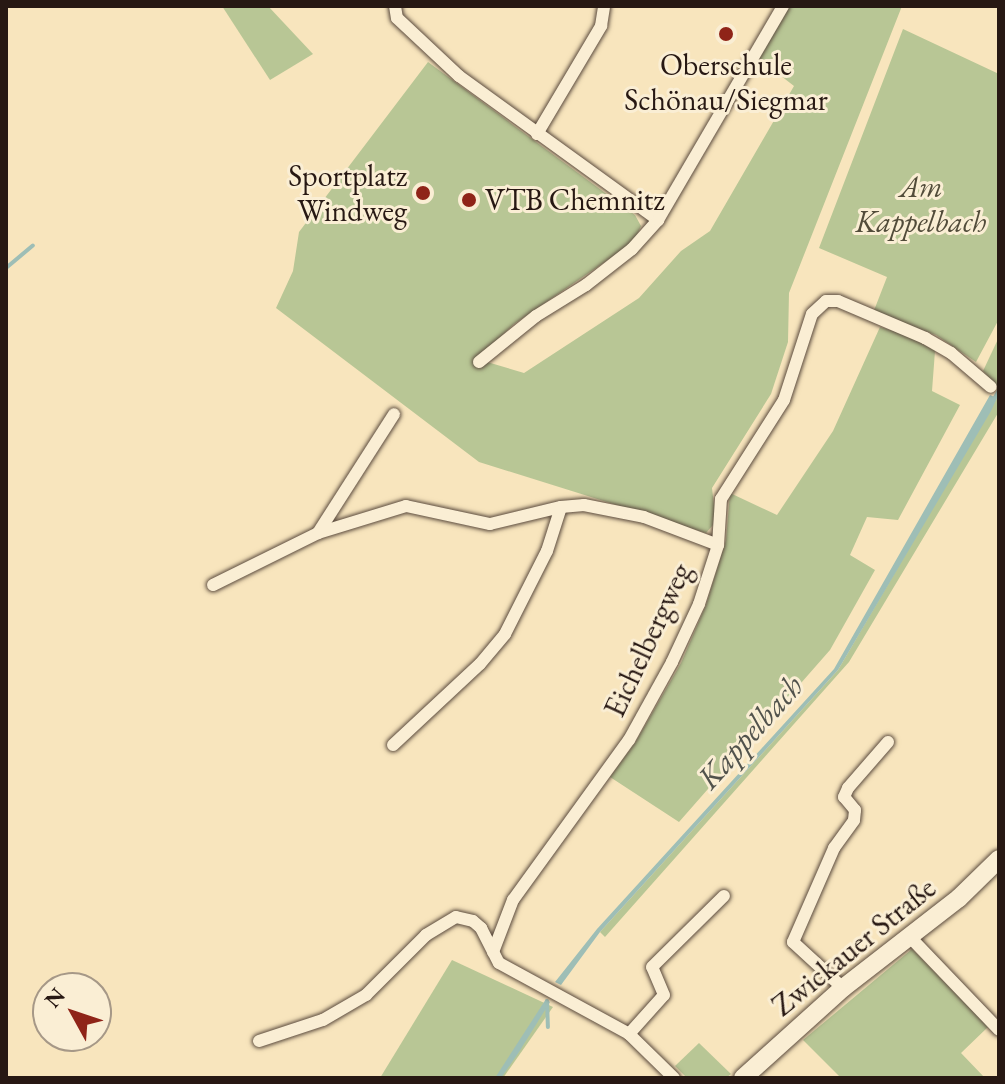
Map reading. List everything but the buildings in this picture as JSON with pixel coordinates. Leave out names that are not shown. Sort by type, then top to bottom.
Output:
[{"type":"main road","name":"Zwickauer Straße","points":[[743,1078],[843,988],[959,898],[999,859]]},
{"type":"street","points":[[537,134],[601,26],[604,6]]},
{"type":"street","points":[[479,362],[525,323],[586,285],[632,249],[658,220],[783,6]]},
{"type":"street","points":[[394,8],[397,18],[459,76],[658,220]]},
{"type":"street","name":"Eichelbergweg","points":[[493,952],[513,900],[629,740],[699,604],[718,545],[721,499],[784,400],[812,314],[826,301],[838,301],[925,338],[951,353],[991,387]]},
{"type":"street","points":[[318,533],[394,414]]},
{"type":"street","points":[[213,585],[318,533],[406,506],[490,524],[561,507],[584,505],[644,517],[718,545]]},
{"type":"street","points":[[393,745],[480,664],[505,634],[547,551],[561,507]]},
{"type":"street","points":[[843,988],[793,942],[834,848],[854,820],[855,810],[844,797],[848,788],[888,742]]},
{"type":"street","points":[[629,1034],[664,995],[652,967],[724,896]]},
{"type":"street","points":[[259,1041],[323,1020],[366,995],[426,935],[456,917],[473,921],[481,928],[499,963],[568,997],[629,1034],[674,1078]]},
{"type":"street","points":[[909,936],[999,1030]]},
{"type":"green space","points":[[222,6],[268,6],[313,54],[270,80]]},
{"type":"green space","points":[[787,6],[902,6],[789,293],[788,342],[771,394],[712,488],[715,514],[713,525],[706,533],[479,462],[276,308],[293,271],[299,232],[428,62],[635,215],[641,226],[634,242],[514,324],[477,359],[524,373],[639,298],[681,251],[710,231],[794,86],[759,59]]},
{"type":"green space","name":"Am Kappelbach","points":[[903,29],[999,74],[999,319],[976,362],[936,335],[873,313],[887,277],[819,248]]},
{"type":"green space","points":[[880,327],[907,335],[935,351],[932,391],[960,405],[898,520],[867,517],[850,555],[875,570],[830,650],[679,822],[610,777],[635,743],[681,663],[706,605],[726,540],[730,493],[777,515],[833,431]]},
{"type":"green space","points":[[999,337],[999,385],[998,387],[983,371]]},
{"type":"green space","points":[[997,398],[998,413],[849,662],[605,937],[600,932],[838,670]]},
{"type":"green space","points":[[912,949],[988,1027],[961,1053],[985,1078],[841,1078],[803,1040]]},
{"type":"green space","points":[[452,960],[553,1007],[503,1078],[380,1078]]},
{"type":"green space","points":[[699,1043],[731,1074],[726,1078],[687,1078],[675,1066]]},
{"type":"water","points":[[990,395],[997,398],[991,411],[838,670],[600,932],[561,985],[555,982],[597,929],[834,669]]},
{"type":"water","points":[[546,999],[550,1002],[519,1052],[501,1078],[495,1078]]},
{"type":"waterway","points":[[6,268],[33,245]]},
{"type":"waterway","name":"Kappelbach","points":[[993,401],[999,390]]},
{"type":"waterway","points":[[547,1001],[548,1027]]},
{"type":"place","name":"Oberschule Schönau/Siegmar","points":[[726,34]]},
{"type":"place","name":"Sportplatz Windweg","points":[[423,193]]},
{"type":"place","name":"VTB Chemnitz","points":[[469,200]]}]
